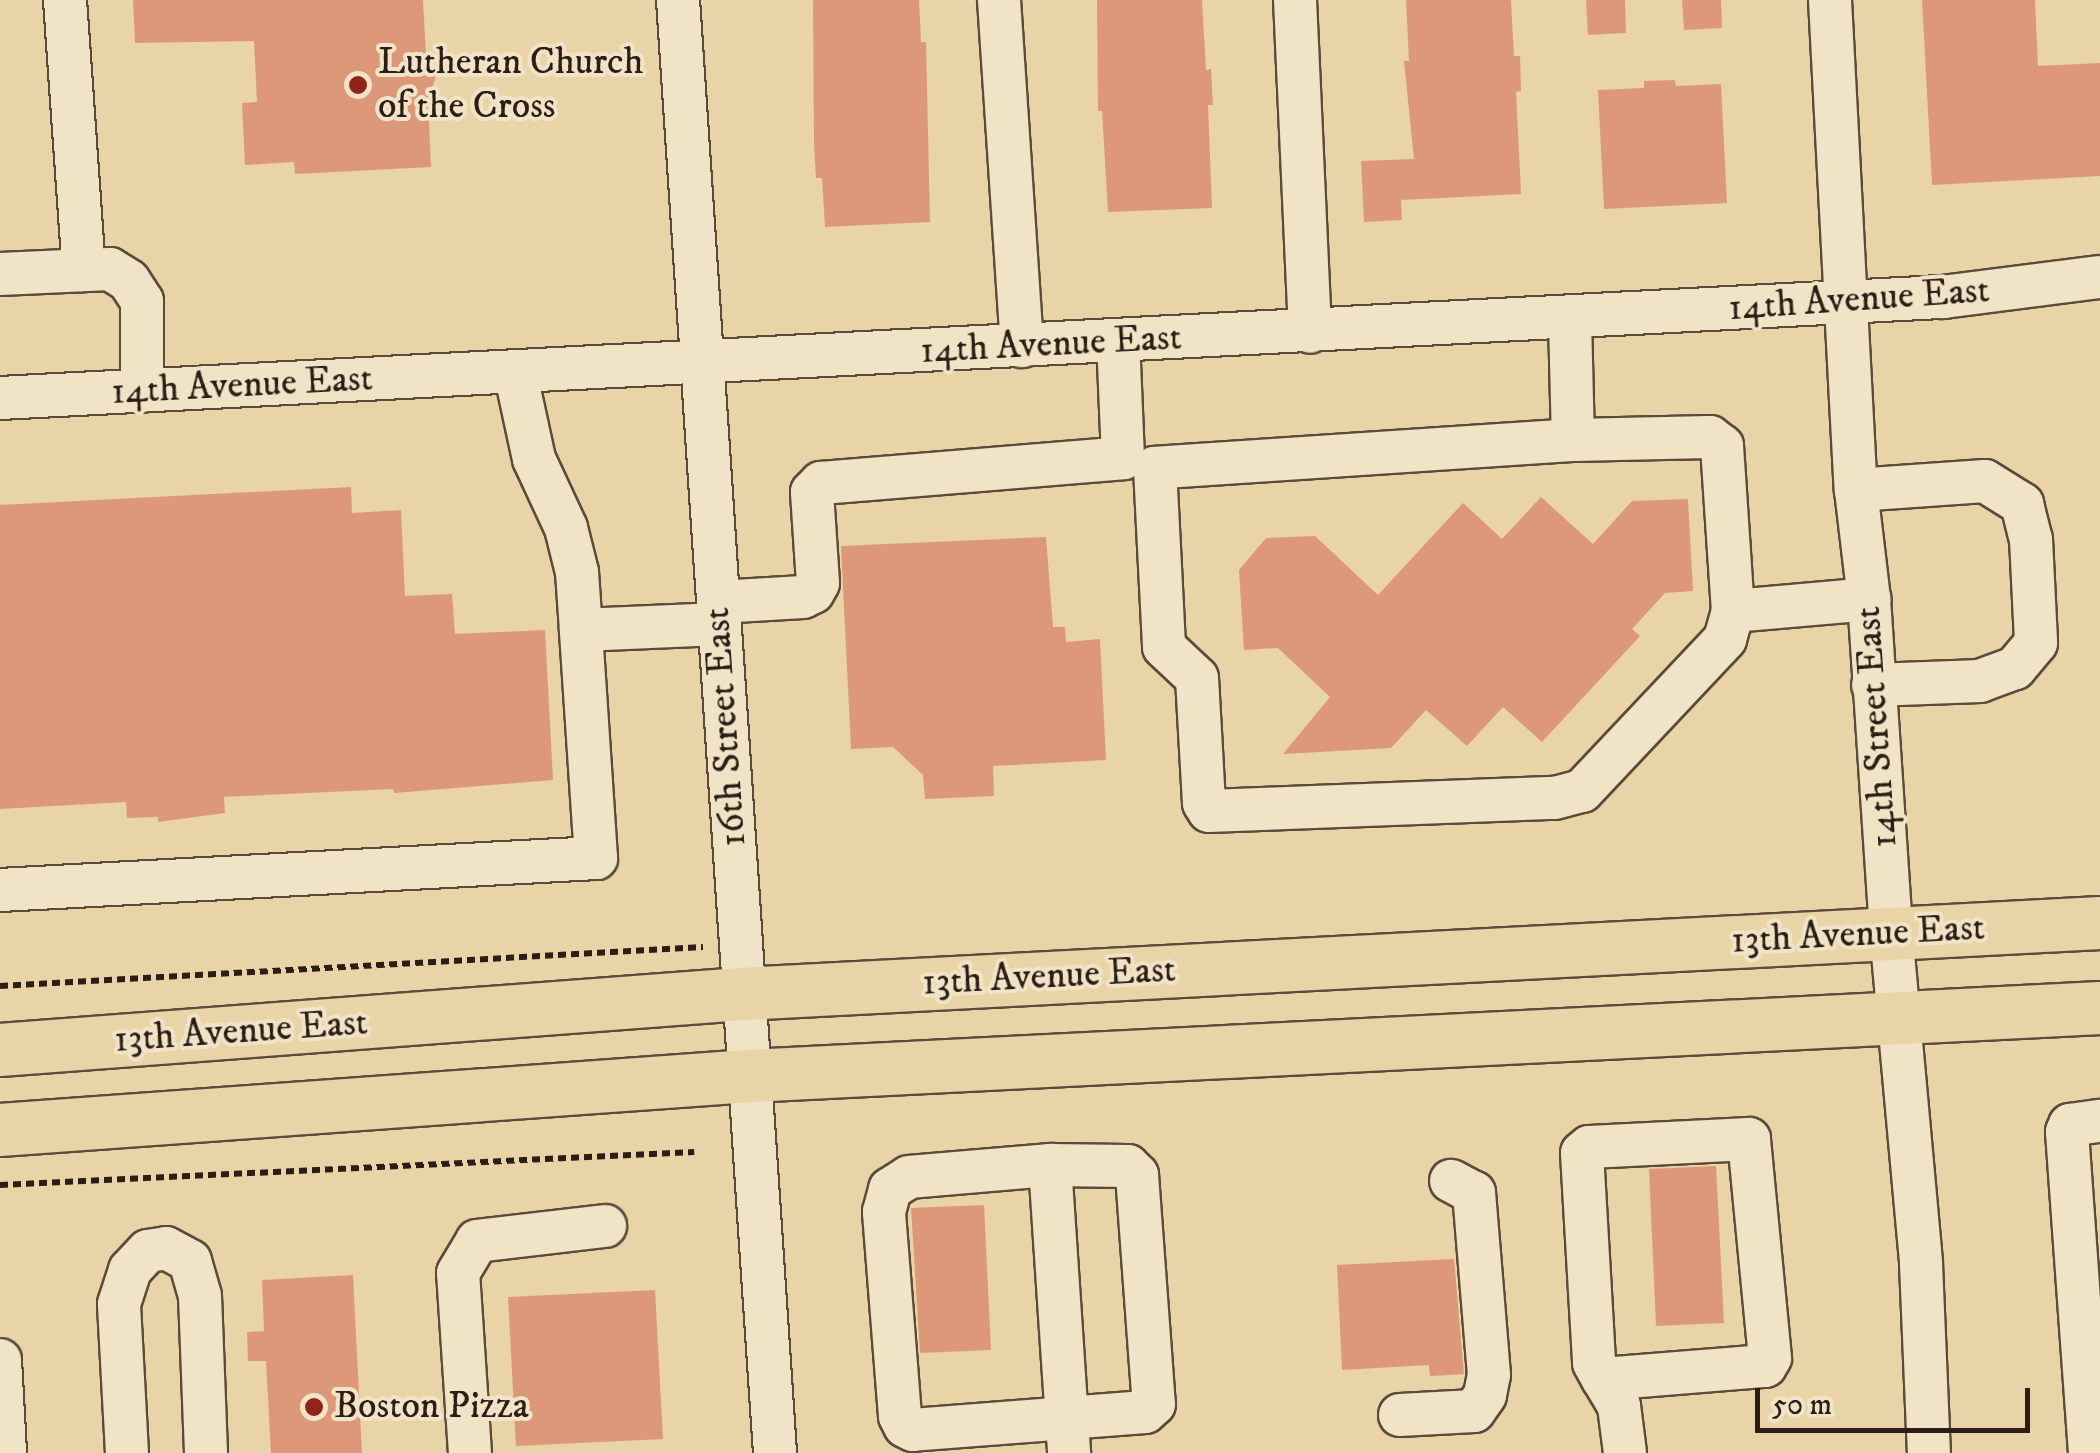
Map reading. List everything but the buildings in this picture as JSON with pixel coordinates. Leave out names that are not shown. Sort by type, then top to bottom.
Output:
[{"type":"main road","name":"13th Avenue East","points":[[0,1050],[742,994],[2100,923]]},
{"type":"main road","points":[[0,1130],[749,1076],[2100,1008]]},
{"type":"street","points":[[65,0],[84,270]]},
{"type":"street","name":"16th Street East","points":[[678,0],[775,1453]]},
{"type":"street","points":[[999,0],[1022,346]]},
{"type":"street","points":[[1294,0],[1310,332]]},
{"type":"street","name":"14th Street East","points":[[1830,0],[1856,490],[1870,598],[1891,932],[1920,1264],[1929,1453]]},
{"type":"street","points":[[0,274],[110,269],[129,281],[142,301],[142,391]]},
{"type":"street","name":"14th Avenue East","points":[[0,398],[1942,298],[2100,277]]},
{"type":"street","points":[[1570,318],[1574,440]]},
{"type":"street","points":[[581,630],[719,613],[803,598],[813,592],[818,584],[812,492],[821,483],[1139,463],[1574,440],[1710,438],[1722,446],[1733,611],[1726,640],[1582,791],[1555,798],[1218,814],[1204,803],[1198,678],[1164,647],[1139,463],[1118,342]]},
{"type":"street","points":[[0,890],[596,858],[577,572],[566,528],[534,459],[515,371]]},
{"type":"street","points":[[1856,490],[1985,482],[2022,504],[2031,539],[2036,643],[2015,668],[1980,681],[1873,685]]},
{"type":"street","points":[[1733,611],[1870,598]]},
{"type":"street","points":[[2090,1453],[2092,1371],[2067,1132],[2070,1125],[2100,1121]]},
{"type":"street","points":[[1603,1379],[1765,1366],[1770,1358],[1752,1145],[1740,1136],[1589,1147],[1582,1153],[1594,1362],[1603,1379],[1620,1406],[1625,1453]]},
{"type":"street","points":[[1050,1166],[1068,1435]]},
{"type":"street","points":[[1050,1166],[1128,1166],[1137,1175],[1154,1404],[1145,1412],[1068,1435],[913,1430],[905,1426],[900,1416],[884,1212],[890,1189],[910,1177],[1050,1166]]},
{"type":"street","points":[[1400,1415],[1474,1411],[1485,1395],[1488,1376],[1474,1193],[1451,1181]]},
{"type":"street","points":[[470,1453],[458,1273],[477,1240],[605,1226]]},
{"type":"street","points":[[127,1453],[119,1304],[130,1270],[148,1251],[166,1248],[190,1261],[200,1296],[206,1453]]},
{"type":"street","points":[[0,1360],[5,1453]]},
{"type":"path","points":[[0,1185],[694,1152]]},
{"type":"place","name":"Lutheran Church of the Cross","points":[[358,85]]},
{"type":"place","name":"Boston Pizza","points":[[314,1407]]}]
